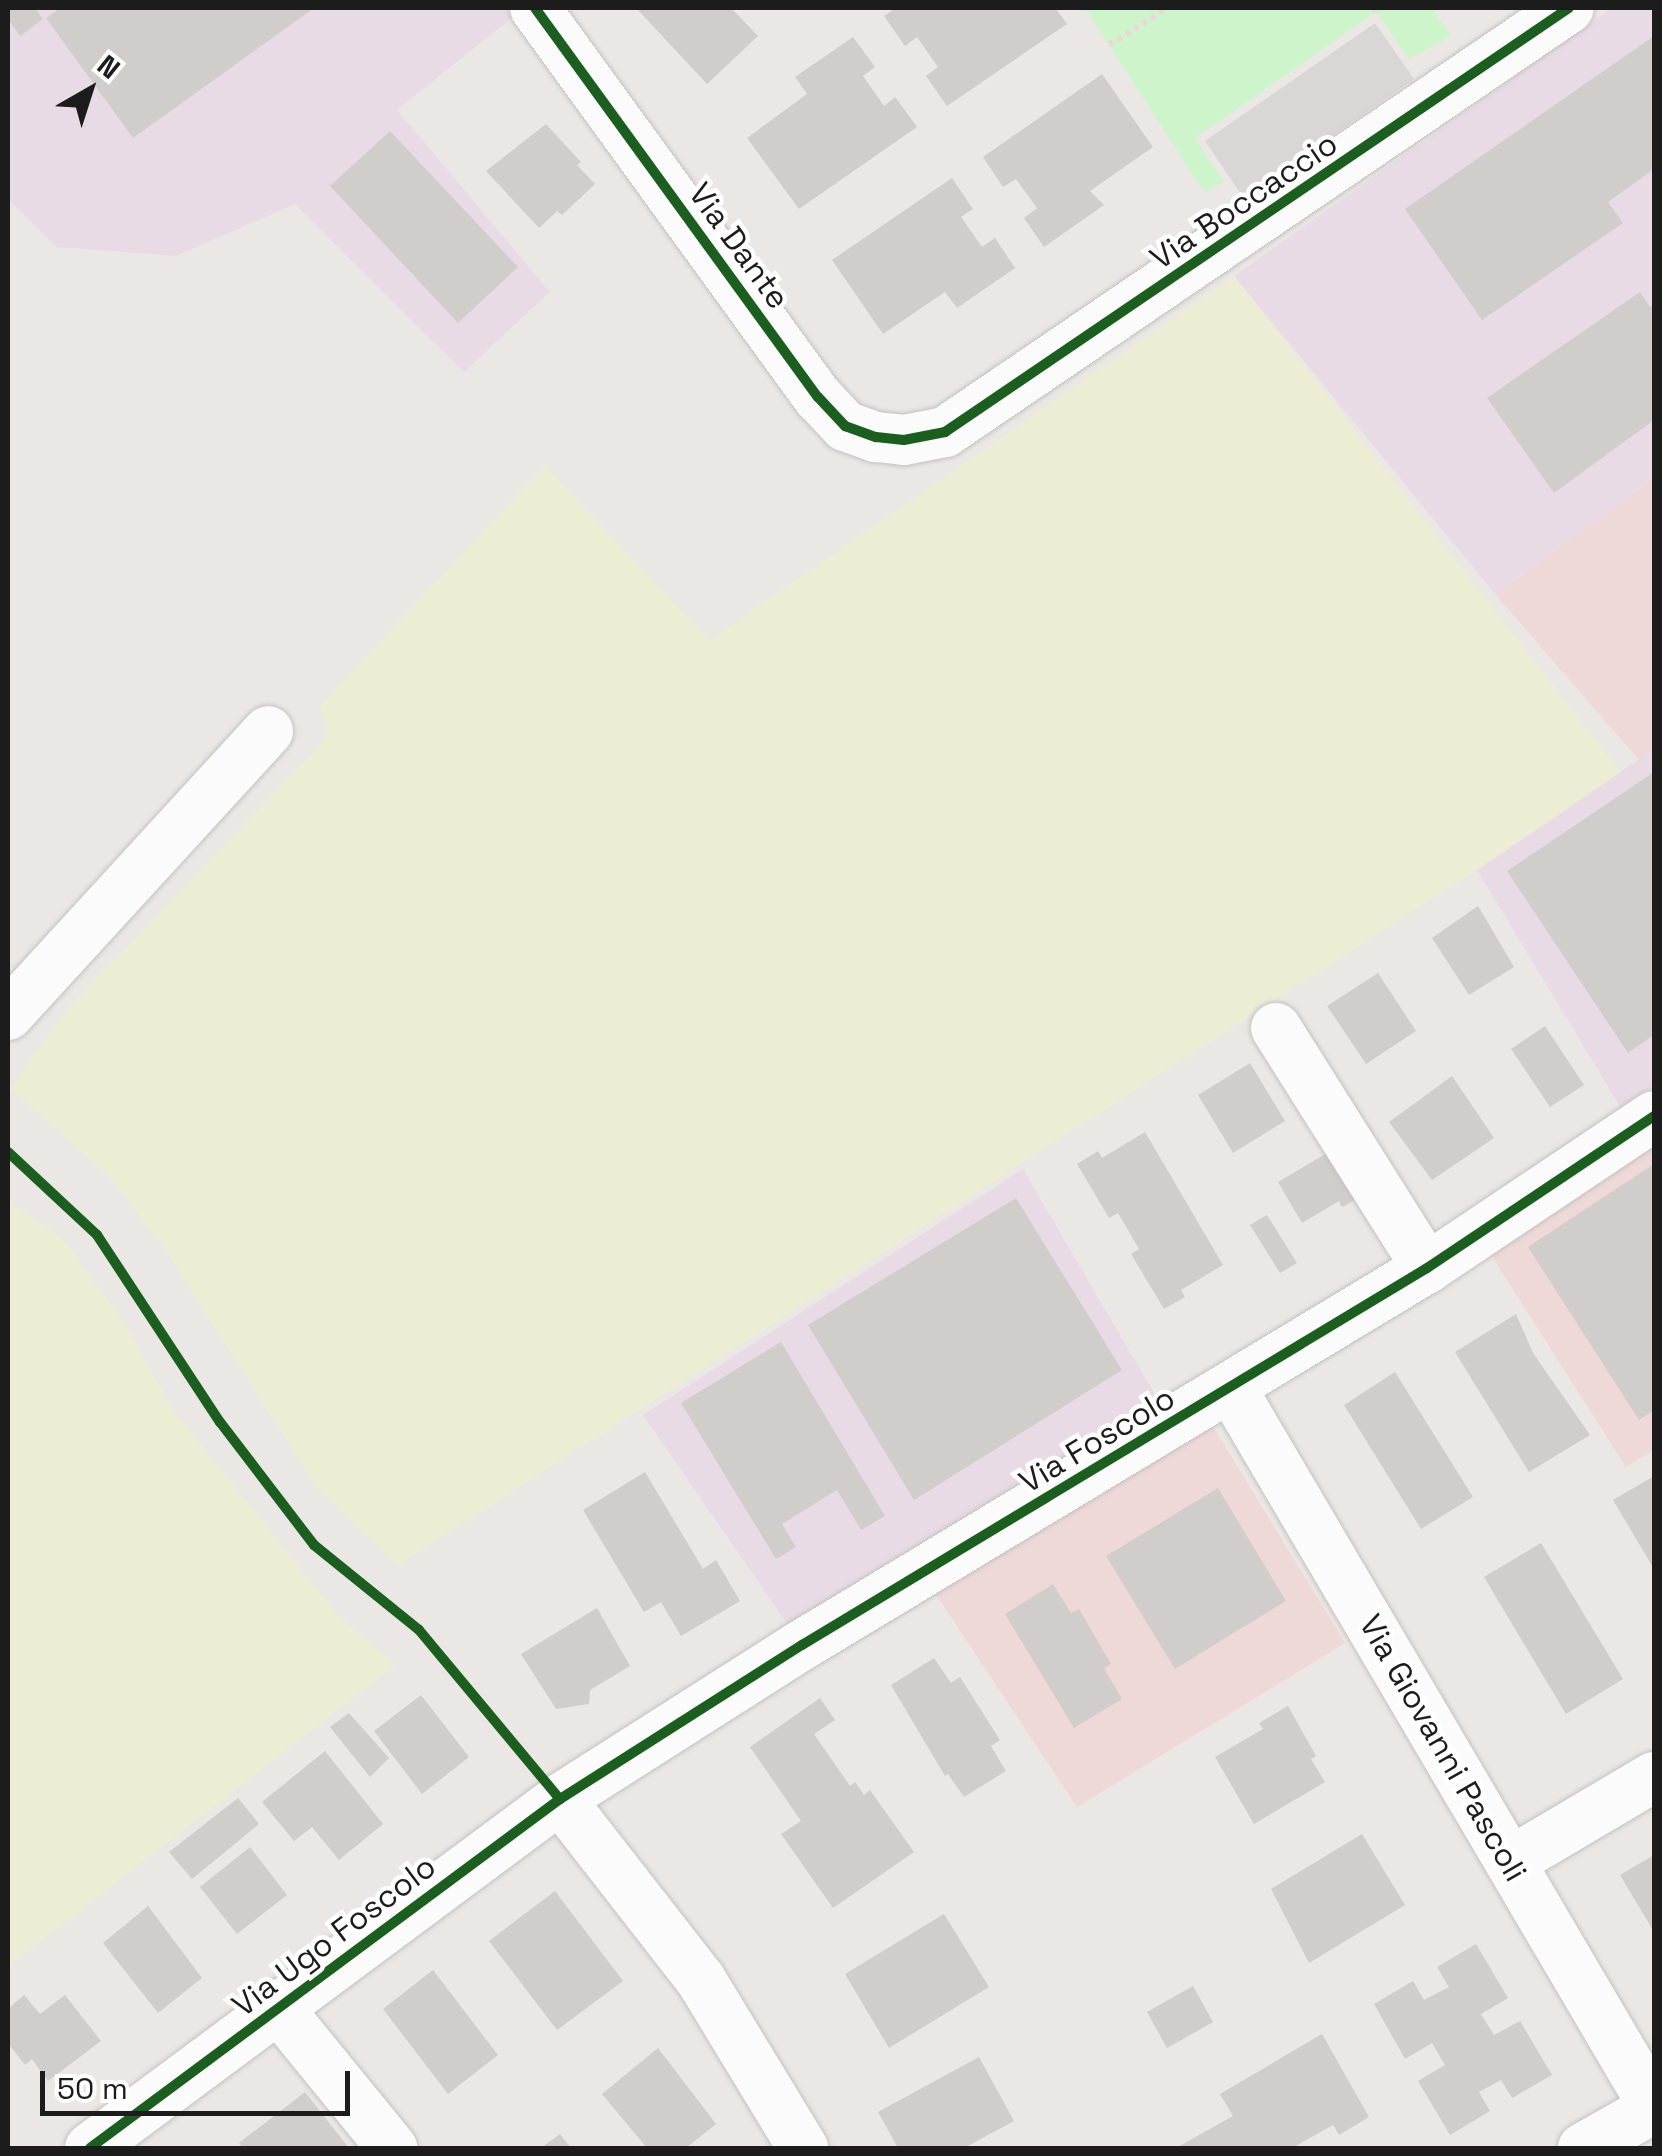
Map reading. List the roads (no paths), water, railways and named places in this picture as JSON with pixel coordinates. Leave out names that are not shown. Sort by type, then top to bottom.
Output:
[{"type":"street","name":"Via Boccaccio","points":[[946,432],[1568,8]]},
{"type":"street","name":"Via Dante","points":[[546,12],[818,398],[845,426],[876,437],[904,440],[946,432]]},
{"type":"street","points":[[8,1015],[268,730]]},
{"type":"street","points":[[1276,1028],[1428,1268]]},
{"type":"street","name":"Via Foscolo","points":[[560,1799],[802,1645],[1428,1268],[1654,1116]]},
{"type":"street","name":"Via Giovanni Pascoli","points":[[1231,1388],[1654,2107]]},
{"type":"street","points":[[1510,1862],[1654,1777]]},
{"type":"street","points":[[560,1799],[701,1980],[803,2148]]},
{"type":"street","name":"Via Ugo Foscolo","points":[[90,2148],[560,1799]]},
{"type":"street","points":[[278,2008],[392,2148]]},
{"type":"street","points":[[1584,2148],[1654,2107]]}]
